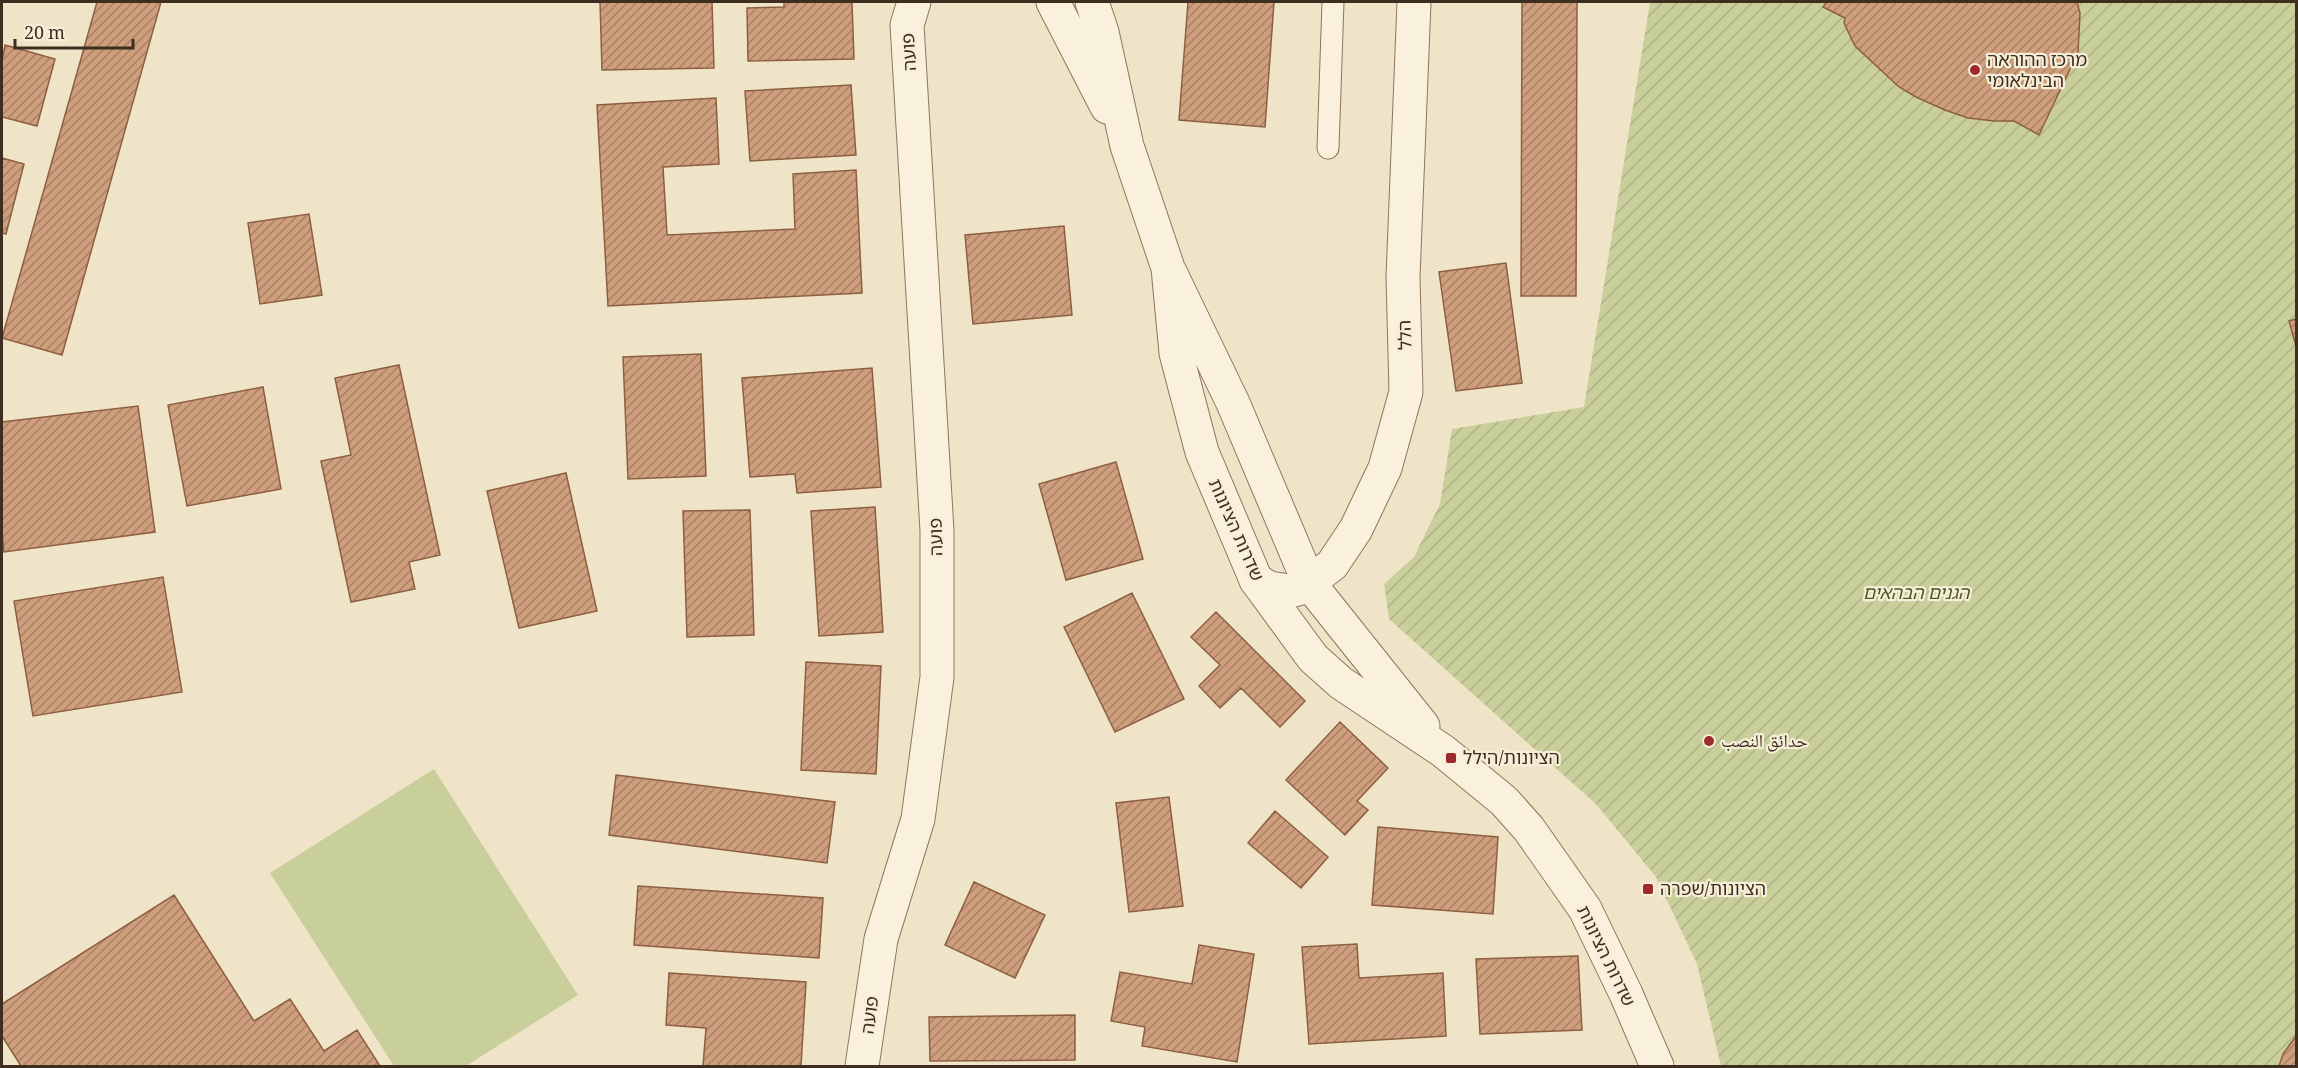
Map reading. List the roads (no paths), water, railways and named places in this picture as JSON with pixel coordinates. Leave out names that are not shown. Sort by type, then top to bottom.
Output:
[{"type":"street","name":"פועה","points":[[862,1066],[881,939],[918,819],[937,676],[937,531],[908,26],[914,2]]},
{"type":"street","name":"שדרות הציונות","points":[[1053,2],[1127,146]]},
{"type":"street","name":"שדרות הציונות","points":[[1092,2],[1102,32],[1127,146],[1168,268],[1233,403],[1309,583],[1443,751]]},
{"type":"street","name":"הלל","points":[[1256,580],[1269,588],[1281,591],[1301,588],[1332,565],[1356,529],[1385,468],[1406,392],[1403,277],[1414,2]]},
{"type":"street","name":"שדרות הציונות","points":[[1168,268],[1176,353],[1202,452],[1256,580],[1313,658],[1341,683],[1443,751],[1504,801],[1523,822],[1586,909],[1657,1066]]},
{"type":"lane","points":[[1328,148],[1333,2]]},
{"type":"place","name":"מרכז ההוראה הבינלאומי","points":[[1975,70]]},
{"type":"place","name":"حدائق النصب","points":[[1709,741]]},
{"type":"place","name":"הציונות/הילל","points":[[1451,758]]},
{"type":"place","name":"הציונות/שפרה","points":[[1648,889]]},
{"type":"park label","name":"הגנים הבהאים","points":[[1916,593]]}]
